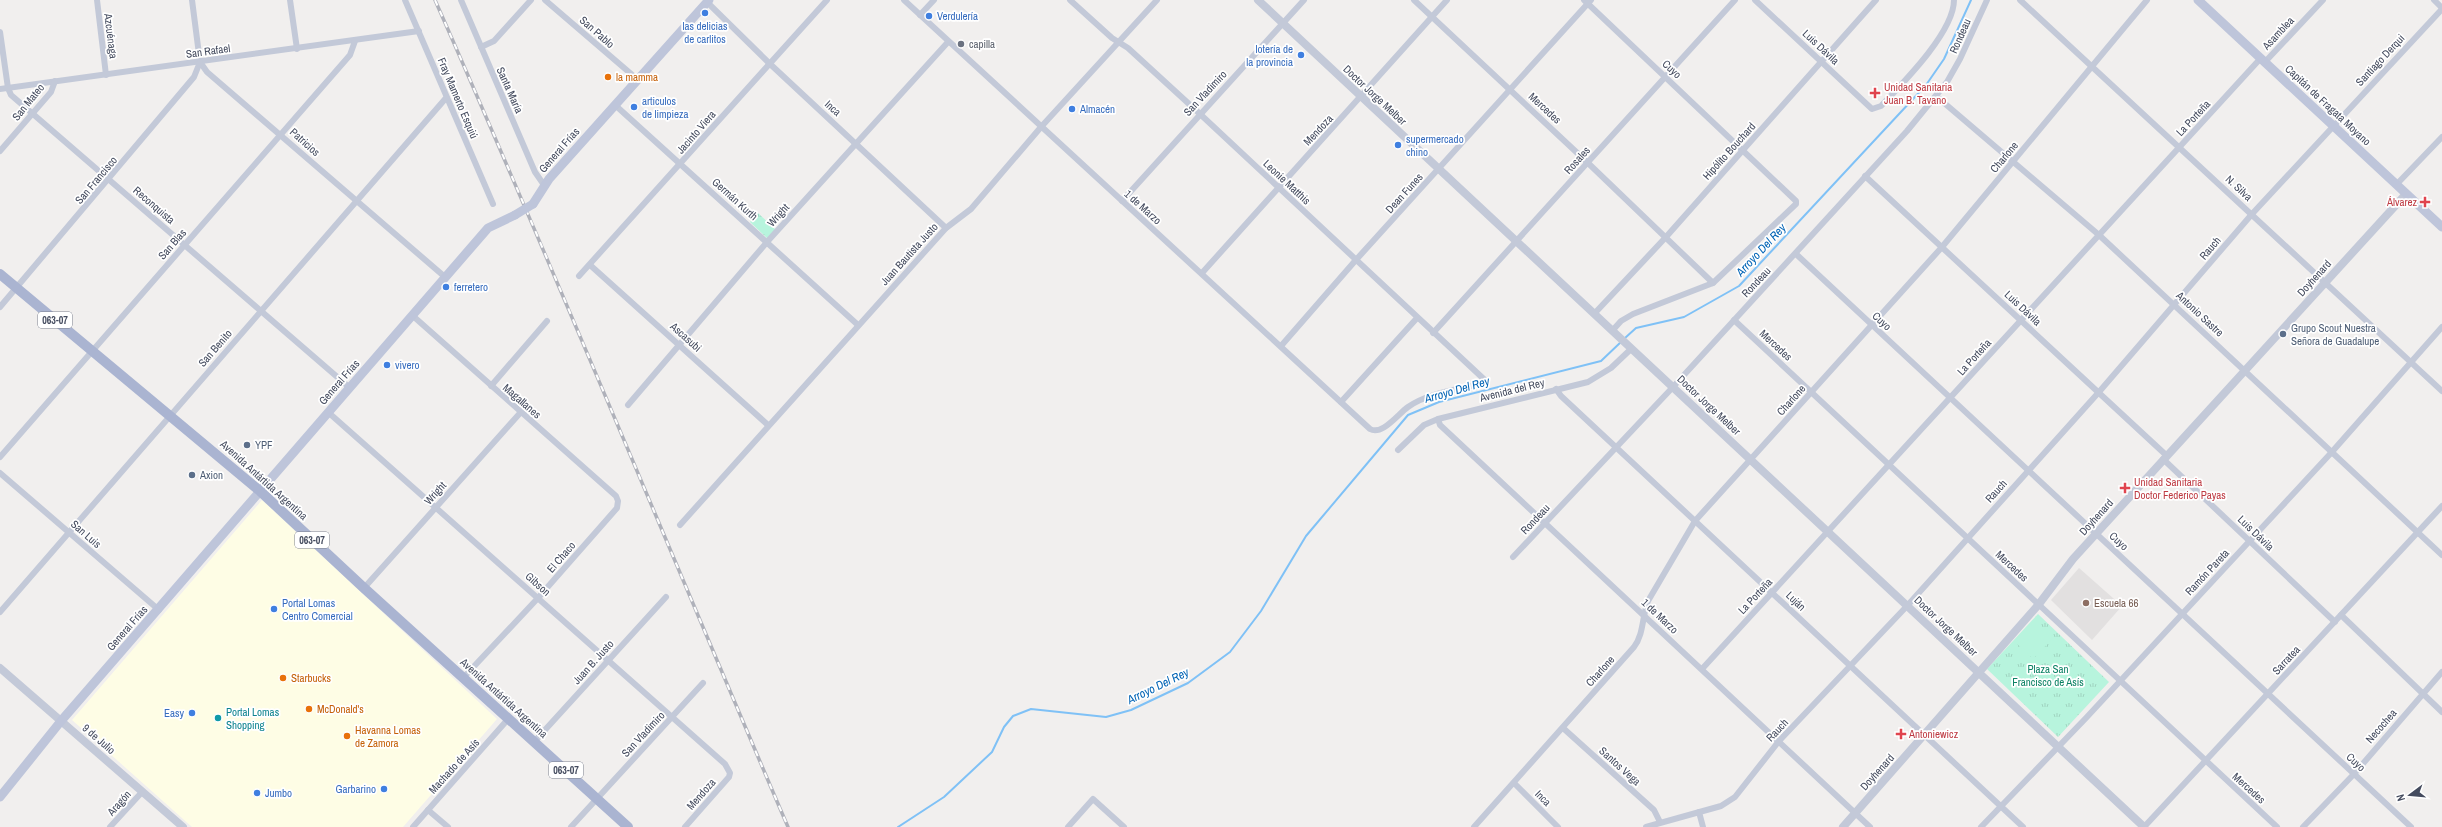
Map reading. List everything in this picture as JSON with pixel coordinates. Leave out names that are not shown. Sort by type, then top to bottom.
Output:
[{"type":"main road","name":"Capitán de Fragata Moyano","points":[[2198,0],[2442,227]]},
{"type":"main road","name":"General Frías","points":[[0,797],[62,721],[488,228],[515,215],[533,204],[544,185],[708,1]]},
{"type":"main road","name":"Avenida Antártida Argentina","points":[[0,274],[170,414],[260,491],[364,588],[628,827]]},
{"type":"street","name":"Azcuénaga","points":[[97,0],[106,75]]},
{"type":"street","points":[[192,0],[200,62]]},
{"type":"street","points":[[290,0],[297,48]]},
{"type":"street","name":"Fray Mamerto Esquiú","points":[[405,0],[493,204]]},
{"type":"street","name":"Santa María","points":[[462,0],[536,172],[544,185]]},
{"type":"street","points":[[481,47],[494,41],[531,0]]},
{"type":"street","name":"San Pablo","points":[[545,0],[637,79]]},
{"type":"street","name":"Jacinto Viera","points":[[579,276],[827,0]]},
{"type":"street","name":"1 de Marzo","points":[[904,0],[1370,429]]},
{"type":"street","points":[[920,15],[934,0]]},
{"type":"street","name":"Leonie Matthis","points":[[1070,0],[1200,114],[1355,261],[1487,382]]},
{"type":"street","name":"Juan Bautista Justo","points":[[680,525],[946,228],[971,209],[1041,127],[1157,0]]},
{"type":"street","name":"Doctor Jorge Melber","points":[[1258,0],[1439,169],[1518,240],[1614,333],[1751,459],[2144,827]]},
{"type":"street","name":"San Vladimiro","points":[[1122,201],[1304,0]]},
{"type":"street","name":"Mercedes","points":[[1414,0],[1511,90],[1712,282]]},
{"type":"street","name":"Mendoza","points":[[1202,273],[1362,97],[1447,0]]},
{"type":"street","name":"Rosales","points":[[1433,333],[1735,0]]},
{"type":"street","name":"Luis Dávila","points":[[1755,0],[1872,109],[1882,106],[1926,58],[1952,13],[1954,0]]},
{"type":"street","name":"Hipólito Bouchard","points":[[1594,314],[1666,237],[1876,0]]},
{"type":"street","name":"Rondeau","points":[[1513,557],[1796,254],[1936,96],[1967,47],[1987,0]]},
{"type":"street","name":"N. Silva","points":[[2020,0],[2411,361],[2442,392]]},
{"type":"street","name":"Charlone","points":[[1474,827],[1634,647],[1641,636],[1643,614],[1694,521],[1942,247],[2147,0]]},
{"type":"street","name":"Asamblea","points":[[2262,61],[2323,0]]},
{"type":"street","points":[[2434,0],[2442,8]]},
{"type":"street","name":"Inca","points":[[708,1],[769,63],[856,142],[946,228]]},
{"type":"street","name":"Cuyo","points":[[1588,1],[1665,77],[1744,150],[1796,201],[1796,204],[1712,282]]},
{"type":"street","name":"Dean Funes","points":[[1281,346],[1355,261],[1511,90],[1588,1]]},
{"type":"street","name":"Santiago Derqui","points":[[2332,125],[2442,8]]},
{"type":"street","name":"San Rafael","points":[[0,89],[355,41],[418,31]]},
{"type":"street","points":[[0,32],[8,88]]},
{"type":"street","name":"San Blas","points":[[0,457],[350,55],[355,41]]},
{"type":"street","name":"Wright","points":[[628,405],[679,344],[856,142],[948,42]]},
{"type":"street","name":"La Porteña","points":[[1702,669],[1890,466],[2020,320],[2180,147],[2262,61]]},
{"type":"street","name":"Patricios","points":[[200,62],[207,72],[281,134],[445,277]]},
{"type":"street","name":"San Francisco","points":[[0,307],[109,180],[194,77],[200,62]]},
{"type":"street","name":"San Mateo","points":[[0,152],[51,92],[55,81]]},
{"type":"street","name":"Reconquista","points":[[8,88],[12,95],[32,114],[350,388]]},
{"type":"street","name":"Antonio Sastre","points":[[1936,96],[2012,163],[2099,235],[2176,304],[2331,453],[2442,555]]},
{"type":"street","name":"San Benito","points":[[0,612],[170,414],[446,98]]},
{"type":"street","name":"Germán Kurth","points":[[615,105],[858,325]]},
{"type":"street","name":"Rauch","points":[[1646,827],[1727,803],[1735,796],[1779,741],[1907,606],[2099,392],[2252,214],[2332,125]]},
{"type":"street","points":[[2396,185],[2442,137]]},
{"type":"street","name":"Luis Dávila","points":[[1865,176],[2099,392],[2334,622]]},
{"type":"street","name":"Doyhenard","points":[[1843,827],[2039,604],[2073,559],[2406,194]]},
{"type":"street","name":"Cuyo","points":[[1796,254],[2027,472],[2182,613],[2411,827]]},
{"type":"street","name":"Ascasubi","points":[[590,265],[768,425]]},
{"type":"street","points":[[1614,333],[1621,321],[1632,314],[1712,282]]},
{"type":"street","name":"Magallanes","points":[[413,316],[616,496],[618,501]]},
{"type":"street","points":[[1341,402],[1417,318]]},
{"type":"street","name":"Mercedes","points":[[1734,320],[2121,680],[2204,761],[2277,827]]},
{"type":"street","points":[[491,386],[547,322]]},
{"type":"street","name":"Ramón Pareta","points":[[1981,827],[2121,680],[2331,453],[2442,327]]},
{"type":"street","name":"Avenida del Rey","points":[[1398,450],[1424,426],[1438,419],[1596,378],[1610,368],[1628,346]]},
{"type":"street","name":"Avenida del Rey","points":[[1370,429],[1378,430],[1384,427],[1408,407],[1420,400],[1487,382]]},
{"type":"street","name":"Luján","points":[[1556,389],[1694,521],[1773,592],[1850,667],[2023,827]]},
{"type":"street","name":"Wright","points":[[364,588],[521,412]]},
{"type":"street","name":"Gibson","points":[[328,413],[673,716],[725,764],[730,773]]},
{"type":"street","name":"1 de Marzo","points":[[1438,419],[1440,425],[1870,827]]},
{"type":"street","name":"San Luis","points":[[0,473],[159,610]]},
{"type":"street","name":"El Chaco","points":[[464,677],[538,598],[617,508],[618,501]]},
{"type":"street","name":"Sarratea","points":[[2144,827],[2442,506]]},
{"type":"street","name":"Juan B. Justo","points":[[534,742],[666,597]]},
{"type":"street","points":[[2341,615],[2442,712]]},
{"type":"street","name":"9 de Julio","points":[[0,668],[183,827]]},
{"type":"street","name":"Necochea","points":[[2303,827],[2354,774],[2442,672]]},
{"type":"street","name":"San Vladimiro","points":[[571,827],[704,683]]},
{"type":"street","name":"Machado de Asís","points":[[413,827],[509,718]]},
{"type":"street","name":"Santos Vega","points":[[1563,728],[1654,810],[1660,822]]},
{"type":"street","name":"Mendoza","points":[[686,827],[729,777],[730,773]]},
{"type":"street","name":"Inca","points":[[1514,783],[1558,827]]},
{"type":"street","name":"Aragón","points":[[110,827],[142,792]]},
{"type":"street","points":[[1068,827],[1093,799],[1124,827]]},
{"type":"street","points":[[428,810],[448,827]]},
{"type":"street","points":[[1699,812],[1702,827]]},
{"type":"shaded area","name":"Portal Lomas Centro Comercial","points":[[262,500],[497,719],[403,827],[192,827],[72,720]]},
{"type":"shaded area","name":"Escuela 66","points":[[2079,568],[2122,606],[2092,640],[2051,600]]},
{"type":"green space","points":[[758,213],[776,230],[768,239],[750,222]]},
{"type":"green space","name":"Plaza San Francisco de Asís","points":[[2038,614],[2109,682],[2058,737],[1987,669]]},
{"type":"green space","points":[[2037,622],[2053,638],[2033,659],[2016,643]]},
{"type":"waterway","name":"Arroyo Del Rey","points":[[1625,338],[1636,328],[1684,317],[1739,286],[1926,85],[1944,59],[1971,0]]},
{"type":"waterway","name":"Arroyo Del Rey","points":[[898,827],[944,797],[992,752],[1004,727],[1013,716],[1031,709],[1106,717],[1131,710],[1188,683],[1230,652],[1261,611],[1306,536],[1408,415],[1439,402],[1601,361],[1622,341]]},
{"type":"railway","points":[[435,0],[525,206],[788,827]]},
{"type":"place","name":"las delicias de carlitos","points":[[705,13]]},
{"type":"place","name":"Verdulería","points":[[929,16]]},
{"type":"place","name":"capilla","points":[[961,44]]},
{"type":"place","name":"lotería de la provincia","points":[[1301,55]]},
{"type":"place","name":"la mamma","points":[[608,77]]},
{"type":"place","name":"Unidad Sanitaria Juan B. Tavano","points":[[1875,93]]},
{"type":"place","name":"articulos de limpieza","points":[[634,107]]},
{"type":"place","name":"Almacén","points":[[1072,109]]},
{"type":"place","name":"supermercado chino","points":[[1398,145]]},
{"type":"place","name":"Álvarez","points":[[2425,202]]},
{"type":"place","name":"ferretero","points":[[446,287]]},
{"type":"place","name":"Grupo Scout Nuestra Señora de Guadalupe","points":[[2283,334]]},
{"type":"place","name":"vivero","points":[[387,365]]},
{"type":"place","name":"YPF","points":[[247,445]]},
{"type":"place","name":"Axion","points":[[192,475]]},
{"type":"place","name":"Unidad Sanitaria Doctor Federico Payas","points":[[2125,488]]},
{"type":"place","name":"Escuela 66","points":[[2086,603]]},
{"type":"place","name":"Portal Lomas Centro Comercial","points":[[274,609]]},
{"type":"place","name":"Starbucks","points":[[283,678]]},
{"type":"place","name":"McDonald's","points":[[309,709]]},
{"type":"place","name":"Easy","points":[[192,713]]},
{"type":"place","name":"Portal Lomas Shopping","points":[[218,718]]},
{"type":"place","name":"Antoniewicz","points":[[1901,734]]},
{"type":"place","name":"Havanna Lomas de Zamora","points":[[347,736]]},
{"type":"place","name":"Garbarino","points":[[384,789]]},
{"type":"place","name":"Jumbo","points":[[257,793]]}]
